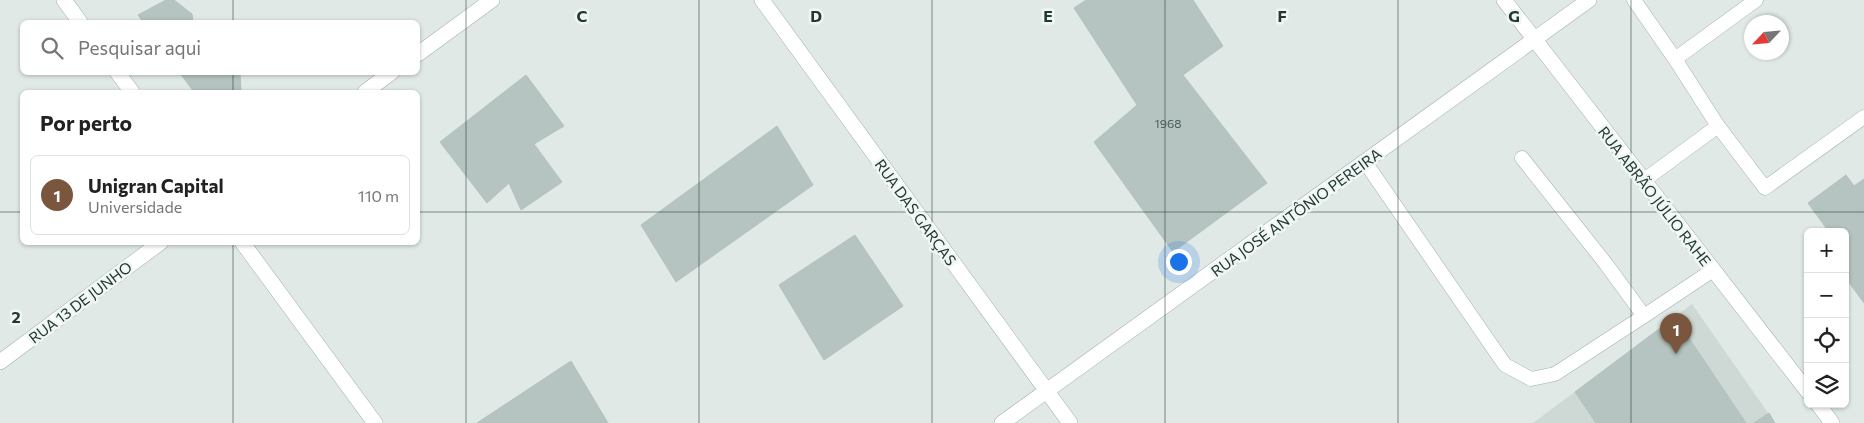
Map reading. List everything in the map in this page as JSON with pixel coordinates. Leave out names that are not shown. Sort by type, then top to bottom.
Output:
[{"type":"street","points":[[64,0],[79,20]]},
{"type":"street","points":[[420,53],[492,0]]},
{"type":"street","name":"RUA DAS GARÇAS","points":[[762,0],[1070,423]]},
{"type":"street","name":"RUA ABRÃO JÚLIO RAHE","points":[[1504,0],[1804,387]]},
{"type":"street","name":"RUA JOSÉ ANTÔNIO PEREIRA","points":[[1002,423],[1589,0]]},
{"type":"street","points":[[119,75],[130,90]]},
{"type":"street","points":[[368,90],[388,75]]},
{"type":"street","name":"RUA 13 DE JUNHO","points":[[0,362],[157,245]]},
{"type":"street","points":[[244,245],[375,423]]},
{"type":"street","points":[[1821,408],[1832,423]]},
{"type":"lane","points":[[1634,0],[1718,126],[1765,188],[1864,117]]},
{"type":"lane","points":[[1675,60],[1756,0]]},
{"type":"lane","points":[[1643,180],[1718,126]]},
{"type":"lane","points":[[1522,158],[1600,256],[1644,316]]},
{"type":"lane","points":[[1365,162],[1505,365],[1531,379],[1555,374],[1713,270]]},
{"type":"shaded area","points":[[1692,304],[1775,423],[1533,423]]},
{"type":"building","points":[[166,0],[174,0],[192,14],[193,20],[142,20],[138,15]]},
{"type":"building","points":[[1086,0],[1193,0],[1223,46],[1183,75],[1267,183],[1173,252],[1094,142],[1137,105],[1074,8]]},
{"type":"building","points":[[181,75],[240,75],[241,90],[192,90]]},
{"type":"building","points":[[526,75],[564,126],[534,144],[562,182],[521,210],[509,183],[487,203],[440,142]]},
{"type":"building","points":[[777,126],[813,185],[676,282],[641,225]]},
{"type":"building","points":[[1846,175],[1854,186],[1864,179],[1864,303],[1849,282],[1849,228],[1826,228],[1808,203]]},
{"type":"building","points":[[855,235],[903,306],[824,360],[779,285]]},
{"type":"building","points":[[1675,317],[1746,423],[1596,423],[1575,392]]},
{"type":"building","points":[[571,361],[608,423],[477,423]]},
{"type":"building","points":[[1769,413],[1775,423],[1754,423]]},
{"type":"place","name":"Unigran Capital","points":[[1676,354]]}]
